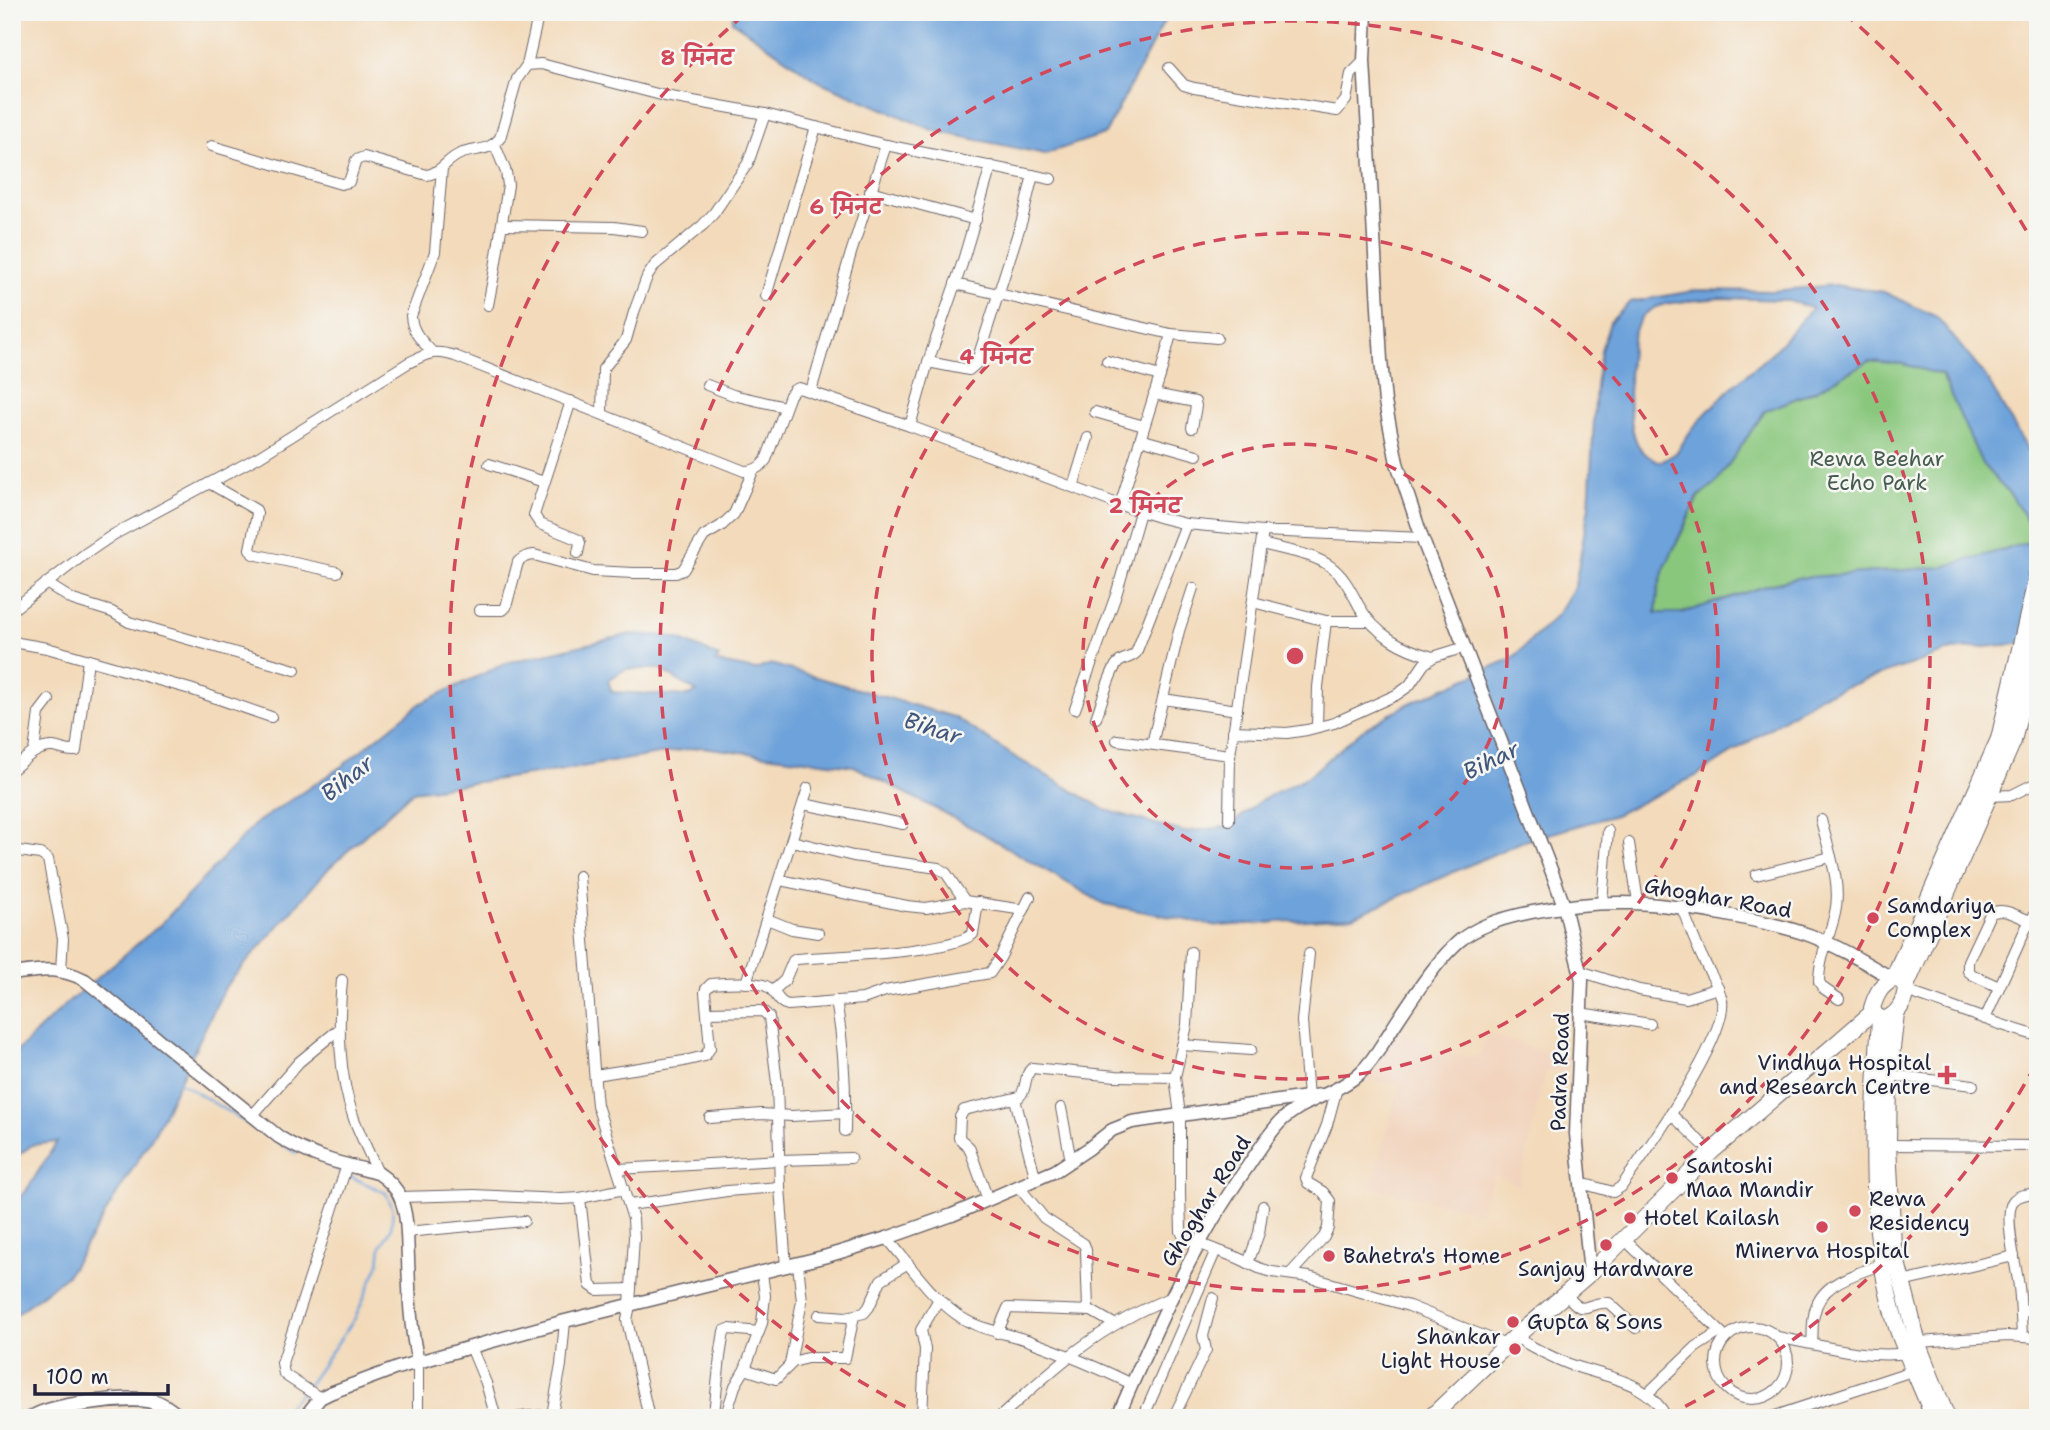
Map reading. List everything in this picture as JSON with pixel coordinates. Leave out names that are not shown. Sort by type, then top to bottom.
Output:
[{"type":"main road","points":[[1430,1418],[1511,1341],[1590,1273],[1711,1152],[1883,1015],[1900,1009],[1901,985],[1994,751],[2009,729],[2038,572]]},
{"type":"main road","points":[[1901,985],[1990,796],[2038,634]]},
{"type":"main road","points":[[1883,1015],[1871,1008],[1876,994],[1884,984],[1901,985]]},
{"type":"main road","points":[[1883,1015],[1889,1075],[1888,1145],[1893,1247],[1902,1282],[1915,1370],[1934,1418]]},
{"type":"main road","points":[[1883,1015],[1874,1123],[1874,1171],[1880,1253],[1897,1325],[1947,1418]]},
{"type":"main road","points":[[32,1418],[42,1412],[100,1401],[138,1399],[161,1404],[180,1418]]},
{"type":"street","points":[[212,146],[341,184],[349,182],[356,160],[363,157],[427,175],[433,174],[456,155],[486,149],[495,145],[500,138],[517,79],[527,65],[539,12]]},
{"type":"street","name":"Padra Road","points":[[1366,12],[1364,61],[1385,402],[1397,463],[1422,538],[1553,875],[1564,906],[1580,971],[1582,980],[1576,1133],[1590,1273]]},
{"type":"street","points":[[1169,68],[1184,85],[1194,88],[1337,111],[1346,100],[1351,74],[1364,61]]},
{"type":"street","points":[[527,65],[541,64],[665,96],[765,114],[886,145],[1051,178]]},
{"type":"street","points":[[602,414],[603,369],[625,340],[651,270],[714,214],[753,154],[765,114]]},
{"type":"street","points":[[766,296],[816,127]]},
{"type":"street","points":[[488,305],[508,177],[495,145]]},
{"type":"street","points":[[811,391],[886,145]]},
{"type":"street","points":[[910,426],[991,166]]},
{"type":"street","points":[[432,352],[415,332],[411,316],[435,252],[442,168]]},
{"type":"street","points":[[928,362],[964,370],[976,364],[1025,209],[1033,175]]},
{"type":"street","points":[[870,191],[976,220]]},
{"type":"street","points":[[502,225],[614,227],[642,231]]},
{"type":"street","points":[[955,284],[1171,334],[1217,338]]},
{"type":"street","points":[[1120,505],[1171,334]]},
{"type":"street","points":[[12,610],[113,535],[260,456],[408,363],[432,352],[455,356],[744,471],[761,467],[766,460],[790,394],[799,388],[910,426],[1120,505],[1186,524],[1263,531],[1422,538]]},
{"type":"street","points":[[1107,361],[1160,376]]},
{"type":"street","points":[[707,385],[723,392],[785,407]]},
{"type":"street","points":[[1154,394],[1195,402],[1192,428]]},
{"type":"street","points":[[571,401],[535,511],[535,519],[540,524],[579,540],[578,553]]},
{"type":"street","points":[[1095,412],[1144,426]]},
{"type":"street","points":[[1073,488],[1088,438]]},
{"type":"street","points":[[1140,439],[1197,455]]},
{"type":"street","points":[[489,464],[544,482]]},
{"type":"street","points":[[480,610],[503,610],[506,607],[518,562],[528,556],[534,555],[593,571],[676,573],[683,570],[704,536],[734,514],[752,471]]},
{"type":"street","points":[[209,483],[256,510],[250,549],[253,555],[337,572]]},
{"type":"street","points":[[1075,709],[1116,595],[1140,512]]},
{"type":"street","points":[[1097,718],[1115,667],[1136,653],[1186,524]]},
{"type":"street","points":[[1229,820],[1230,755],[1263,531]]},
{"type":"street","points":[[1262,544],[1312,558],[1331,567],[1348,586],[1369,621],[1401,647],[1433,657],[1468,652]]},
{"type":"street","points":[[46,583],[73,600],[112,612],[129,622],[295,670]]},
{"type":"street","points":[[1152,744],[1179,631],[1194,588]]},
{"type":"street","points":[[1253,602],[1326,621],[1369,621]]},
{"type":"street","points":[[1317,727],[1318,687],[1326,621]]},
{"type":"street","points":[[12,639],[18,643],[47,648],[190,689],[271,717]]},
{"type":"street","points":[[1233,731],[1287,733],[1317,727],[1396,695],[1409,685],[1424,664],[1433,657]]},
{"type":"street","points":[[12,770],[34,752],[51,747],[76,751],[88,660]]},
{"type":"street","points":[[1163,699],[1237,710]]},
{"type":"street","points":[[34,752],[39,713],[49,700]]},
{"type":"street","points":[[1117,740],[1230,755]]},
{"type":"street","points":[[1990,796],[2012,795],[2038,782]]},
{"type":"street","points":[[746,983],[808,788]]},
{"type":"street","points":[[803,804],[903,824]]},
{"type":"street","points":[[1821,820],[1835,873],[1837,899],[1819,982],[1839,999]]},
{"type":"street","points":[[1602,902],[1608,831]]},
{"type":"street","points":[[792,841],[853,856],[938,868],[946,873],[965,901]]},
{"type":"street","points":[[1629,843],[1638,902]]},
{"type":"street","points":[[12,849],[40,854],[48,859],[63,939],[61,970]]},
{"type":"street","points":[[1756,875],[1830,857]]},
{"type":"street","points":[[579,876],[597,1105],[630,1205],[634,1237],[627,1316],[649,1418]]},
{"type":"street","points":[[780,880],[907,906],[926,908],[965,901],[1024,910]]},
{"type":"street","points":[[594,1075],[705,1056],[710,1048],[705,992],[708,986],[714,984],[762,984],[773,990],[784,1005],[863,999],[892,990],[990,973],[1030,897]]},
{"type":"street","points":[[773,990],[785,980],[796,959],[930,948],[966,939],[973,934],[978,902]]},
{"type":"street","name":"Ghoghar Road","points":[[1116,1418],[1170,1298],[1199,1244],[1228,1194],[1280,1122],[1315,1096],[1337,1088],[1361,1073],[1446,954],[1462,938],[1480,927],[1564,906],[1602,902],[1681,906],[1785,927],[1826,942],[1901,985]]},
{"type":"street","points":[[1581,1183],[1613,1192],[1621,1187],[1671,1114],[1702,1060],[1720,1019],[1722,1007],[1718,988],[1681,906]]},
{"type":"street","points":[[1985,1019],[2038,909]]},
{"type":"street","points":[[1999,987],[1968,971],[1968,961],[1973,949],[1990,914],[1996,910],[2004,910],[2030,921]]},
{"type":"street","points":[[767,919],[792,929],[818,933]]},
{"type":"street","points":[[1191,952],[1188,1013],[1175,1077],[1180,1115],[1181,1231],[1184,1238],[1272,1272],[1309,1277],[1400,1303],[1626,1382],[1648,1393],[1662,1407],[1667,1418]]},
{"type":"street","points":[[304,1418],[320,1398],[330,1393],[418,1362],[887,1238],[1036,1180],[1071,1161],[1112,1130],[1123,1125],[1315,1096],[1302,1021],[1309,954]]},
{"type":"street","points":[[12,974],[61,970],[85,980],[252,1116],[295,1147],[316,1157],[379,1173],[387,1179],[400,1197],[407,1231],[410,1316],[418,1362],[418,1418]]},
{"type":"street","points":[[1580,971],[1639,990],[1686,998],[1718,988]]},
{"type":"street","points":[[342,980],[338,1030],[347,1097],[354,1120],[379,1173]]},
{"type":"street","points":[[1901,985],[1985,1019],[2038,1036]]},
{"type":"street","points":[[836,1001],[843,1045],[845,1131]]},
{"type":"street","points":[[707,1012],[767,1014],[775,1070],[780,1187],[792,1265],[802,1301],[790,1364]]},
{"type":"street","points":[[1580,1013],[1650,1024]]},
{"type":"street","points":[[252,1116],[299,1062],[338,1030]]},
{"type":"street","points":[[1182,1045],[1251,1050]]},
{"type":"street","points":[[988,1200],[969,1147],[959,1138],[960,1117],[967,1109],[1015,1099],[1022,1095],[1027,1073],[1032,1068],[1116,1076],[1175,1077]]},
{"type":"street","points":[[1889,1075],[1973,1085]]},
{"type":"street","points":[[1290,1274],[1324,1237],[1328,1228],[1330,1201],[1306,1178],[1327,1125],[1337,1088]]},
{"type":"street","points":[[1015,1099],[1036,1180]]},
{"type":"street","points":[[1061,1108],[1071,1161]]},
{"type":"street","points":[[710,1118],[846,1113]]},
{"type":"street","points":[[1671,1114],[1711,1152]]},
{"type":"street","points":[[1888,1145],[2038,1146]]},
{"type":"street","points":[[618,1169],[851,1158]]},
{"type":"street","points":[[320,1398],[284,1374],[282,1363],[347,1165]]},
{"type":"street","points":[[630,1205],[727,1191],[780,1187]]},
{"type":"street","points":[[1019,1187],[1044,1219],[1084,1244],[1088,1307],[1114,1324]]},
{"type":"street","points":[[400,1197],[474,1195],[580,1198],[624,1189]]},
{"type":"street","points":[[2022,1336],[2010,1205],[2015,1198],[2022,1195],[2038,1193]]},
{"type":"street","points":[[580,1198],[590,1285],[597,1290],[631,1289]]},
{"type":"street","points":[[1248,1263],[1259,1233],[1263,1206]]},
{"type":"street","points":[[407,1231],[524,1221]]},
{"type":"street","points":[[887,1238],[939,1299],[970,1323],[1068,1355],[1132,1384]]},
{"type":"street","points":[[1624,1239],[1723,1335]]},
{"type":"street","points":[[1143,1418],[1216,1250]]},
{"type":"street","points":[[1902,1282],[2014,1256]]},
{"type":"street","points":[[819,1315],[854,1316],[867,1310],[881,1280],[908,1263]]},
{"type":"street","points":[[1812,1343],[1814,1315],[1825,1290],[1882,1264]]},
{"type":"street","points":[[700,1418],[705,1414],[728,1417],[735,1386],[745,1369],[759,1332],[765,1305],[762,1273]]},
{"type":"street","points":[[1565,1293],[1581,1308],[1588,1308],[1596,1303],[1609,1303],[1636,1328]]},
{"type":"street","points":[[999,1418],[1068,1355],[1114,1324],[1170,1298]]},
{"type":"street","points":[[1177,1418],[1177,1410],[1206,1350],[1203,1336],[1213,1298]]},
{"type":"street","points":[[922,1418],[925,1349],[922,1327],[939,1299]]},
{"type":"street","points":[[2021,1314],[2038,1303]]},
{"type":"street","points":[[997,1333],[1008,1308],[1028,1311],[1091,1311]]},
{"type":"street","points":[[745,1369],[776,1379],[790,1364],[807,1358],[845,1358],[854,1316]]},
{"type":"street","points":[[552,1415],[565,1321]]},
{"type":"street","points":[[1648,1393],[1696,1347],[1723,1335],[1738,1329],[1751,1326],[1765,1329],[1777,1337],[1785,1349],[1788,1363],[1786,1377],[1778,1389],[1766,1397],[1752,1400],[1738,1397],[1726,1389],[1718,1377],[1715,1363],[1723,1335]]},
{"type":"street","points":[[714,1414],[724,1331],[729,1329],[759,1332]]},
{"type":"street","points":[[1777,1337],[1890,1356],[1911,1348],[2008,1336],[2038,1338]]},
{"type":"street","points":[[471,1347],[486,1383],[496,1418]]},
{"type":"street","points":[[1769,1418],[1915,1370]]},
{"type":"street","points":[[514,1418],[552,1415],[571,1418]]},
{"type":"shaded area","points":[[1395,1031],[1430,1043],[1428,1052],[1478,1057],[1487,1034],[1554,1056],[1571,1056],[1569,1071],[1545,1071],[1520,1186],[1495,1175],[1479,1212],[1371,1187],[1400,1084],[1368,1081]]},
{"type":"green space","name":"Rewa Beehar Echo Park","points":[[1869,361],[1903,364],[1942,375],[1982,464],[2013,498],[2034,533],[2030,542],[1943,567],[1797,578],[1682,613],[1656,613],[1658,590],[1664,569],[1699,497],[1716,483],[1765,411],[1816,390]]},
{"type":"water","points":[[734,12],[1169,12],[1105,134],[1045,154],[935,131],[818,81],[732,21]]},
{"type":"water","name":"Bihar","points":[[1834,285],[1884,292],[1937,317],[1986,377],[2030,454],[2038,459],[2038,642],[1952,650],[1820,696],[1696,776],[1615,815],[1521,842],[1353,917],[1218,926],[1104,904],[980,832],[854,766],[701,747],[413,791],[329,868],[225,987],[155,1132],[68,1274],[12,1318],[12,1204],[26,1191],[57,1142],[32,1145],[12,1160],[12,1056],[65,1005],[161,924],[256,823],[342,766],[421,703],[506,663],[631,634],[667,636],[719,657],[715,662],[755,670],[771,664],[954,717],[1015,757],[1106,810],[1184,832],[1230,826],[1261,800],[1309,776],[1362,730],[1410,703],[1513,658],[1557,615],[1575,586],[1589,506],[1596,385],[1601,350],[1610,322],[1630,302],[1699,290],[1773,291]],"holes":[[[1719,298],[1785,300],[1812,308],[1776,349],[1710,409],[1676,453],[1661,462],[1642,450],[1632,427],[1629,379],[1635,332],[1643,317],[1658,307]],[[1869,361],[1903,364],[1942,375],[1982,464],[2013,498],[2034,533],[2030,542],[1943,567],[1797,578],[1682,613],[1656,613],[1658,590],[1664,569],[1698,497],[1716,483],[1765,411],[1816,390]],[[626,669],[659,669],[697,692],[689,696],[612,692],[608,680]]]},
{"type":"waterway","points":[[176,1080],[296,1153]]},
{"type":"waterway","points":[[328,1165],[341,1172]]},
{"type":"waterway","points":[[308,1385],[355,1318],[379,1264],[381,1246],[391,1229],[393,1209],[386,1193],[347,1175]]},
{"type":"waterway","points":[[277,1418],[303,1390]]},
{"type":"place","name":"Samdariya Complex","points":[[1873,918]]},
{"type":"place","name":"Vindhya Hospital and Research Centre","points":[[1947,1075]]},
{"type":"place","name":"Santoshi Maa Mandir","points":[[1672,1178]]},
{"type":"place","name":"Rewa Residency","points":[[1855,1211]]},
{"type":"place","name":"Hotel Kailash","points":[[1630,1218]]},
{"type":"place","name":"Minerva Hospital","points":[[1822,1227]]},
{"type":"place","name":"Sanjay Hardware","points":[[1606,1245]]},
{"type":"place","name":"Bahetra's Home","points":[[1329,1256]]},
{"type":"place","name":"Gupta & Sons","points":[[1513,1322]]},
{"type":"place","name":"Shankar Light House","points":[[1515,1349]]}]
